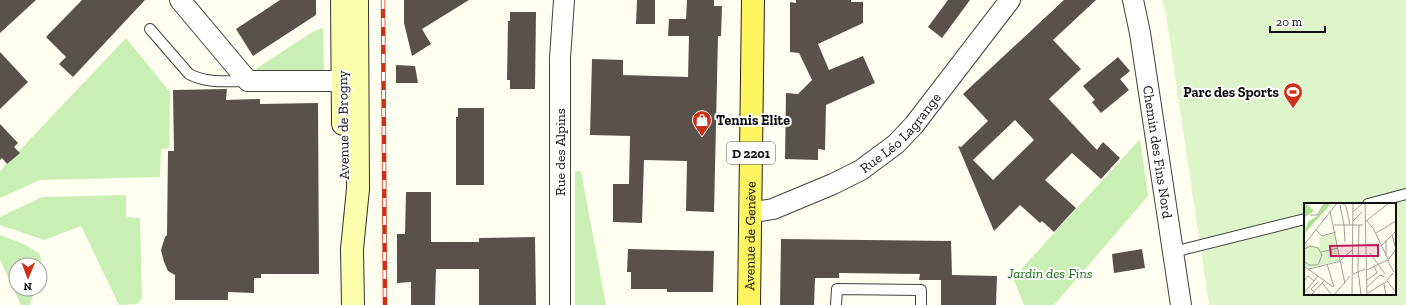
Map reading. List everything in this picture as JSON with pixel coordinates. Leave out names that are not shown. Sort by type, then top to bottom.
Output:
[{"type":"main road","name":"Avenue de Brogny","points":[[342,0],[344,188],[352,249],[353,305]]},
{"type":"main road","name":"Avenue de Brogny","points":[[352,249],[358,189],[357,0]]},
{"type":"main road","name":"Avenue de Genève","points":[[748,305],[754,0]]},
{"type":"street","points":[[180,0],[248,81],[342,81]]},
{"type":"street","name":"Rue des Alpins","points":[[560,305],[560,58],[564,0]]},
{"type":"street","name":"Rue Léo Lagrange","points":[[750,210],[761,211],[773,209],[833,184],[873,162],[896,144],[914,125],[1010,0]]},
{"type":"street","name":"Chemin des Fins Nord","points":[[1133,0],[1139,28],[1181,305]]},
{"type":"lane","points":[[150,29],[190,74],[196,78],[210,81],[248,81]]},
{"type":"lane","points":[[342,81],[358,96]]},
{"type":"lane","points":[[1372,203],[1406,194]]},
{"type":"lane","points":[[1173,252],[1304,219]]},
{"type":"lane","points":[[836,305],[837,289],[844,289],[921,290],[921,305]]},
{"type":"green space","name":"Parc des Sports","points":[[1162,0],[1406,0],[1406,305],[1209,305],[1166,15]]},
{"type":"green space","points":[[323,28],[324,71],[248,74],[314,31]]},
{"type":"green space","points":[[126,38],[170,92],[169,148],[161,149],[160,177],[40,180],[0,198],[0,171]]},
{"type":"green space","name":"Jardin des Fins","points":[[1140,139],[1148,196],[1054,305],[1024,305],[1013,278]]},
{"type":"green space","points":[[575,171],[581,171],[606,305],[575,305]]},
{"type":"green space","points":[[126,195],[126,217],[140,218],[142,298],[138,304],[119,305],[81,226],[44,240],[0,225],[0,217],[42,197]]},
{"type":"green space","points":[[0,235],[26,245],[40,254],[40,257],[8,257],[8,277],[0,260]]},
{"type":"green space","points":[[17,297],[32,297],[30,305],[21,305]]},
{"type":"building","points":[[0,0],[36,0],[0,33]]},
{"type":"building","points":[[82,0],[145,0],[73,77],[59,64],[66,57],[46,37]]},
{"type":"building","points":[[280,0],[316,0],[316,15],[253,56],[236,29]]},
{"type":"building","points":[[404,0],[469,0],[422,29],[431,44],[412,56],[404,23]]},
{"type":"building","points":[[637,0],[655,0],[655,24],[636,24]]},
{"type":"building","points":[[687,0],[714,0],[714,6],[722,6],[721,36],[718,36],[714,212],[686,211],[687,161],[644,160],[642,223],[613,222],[613,184],[629,184],[630,136],[590,135],[592,59],[623,60],[623,75],[688,77],[689,36],[668,36],[669,19],[686,19]]},
{"type":"building","points":[[796,0],[851,0],[851,2],[863,2],[863,23],[818,44],[829,70],[863,56],[875,83],[826,105],[825,150],[818,149],[818,160],[785,159],[786,93],[798,94],[812,80],[799,53],[790,52],[790,2],[796,3]]},
{"type":"building","points":[[948,0],[970,0],[942,38],[928,27]]},
{"type":"building","points":[[1064,0],[1096,0],[1053,40],[1081,69],[1049,99],[1097,150],[1103,142],[1120,158],[1101,179],[1072,153],[1045,180],[1076,208],[1054,232],[1042,221],[1040,223],[1020,205],[994,231],[958,146],[961,147],[988,121],[963,94]],"holes":[[[1015,120],[1034,140],[993,180],[973,160]]]},
{"type":"building","points":[[510,12],[536,12],[535,89],[510,89],[510,80],[507,80],[508,21],[510,21]]},
{"type":"building","points":[[0,52],[28,82],[0,109]]},
{"type":"building","points":[[1118,57],[1130,71],[1120,79],[1129,90],[1101,113],[1092,102],[1095,100],[1083,86]]},
{"type":"building","points":[[396,65],[415,66],[418,83],[396,83]]},
{"type":"building","points":[[227,89],[226,100],[260,99],[260,104],[318,103],[319,274],[261,274],[261,278],[254,278],[254,293],[228,292],[228,300],[175,300],[175,275],[168,271],[161,250],[167,235],[168,151],[174,151],[173,90]]},
{"type":"building","points":[[458,108],[484,108],[484,185],[456,185],[456,117],[458,117]]},
{"type":"building","points":[[0,124],[18,143],[14,147],[20,153],[7,164],[2,158],[0,160]]},
{"type":"building","points":[[406,192],[431,192],[431,242],[479,242],[479,238],[535,237],[536,305],[479,305],[479,269],[436,269],[435,305],[411,305],[411,282],[397,283],[397,234],[405,234]]},
{"type":"building","points":[[781,239],[951,241],[952,275],[997,276],[996,305],[941,305],[941,280],[919,280],[920,274],[839,273],[839,278],[815,278],[814,305],[780,305]]},
{"type":"building","points":[[628,249],[714,251],[713,292],[667,292],[667,289],[631,289],[631,272],[627,272]]},
{"type":"building","points":[[1142,249],[1145,268],[1114,273],[1112,254]]},
{"type":"railway","points":[[383,0],[385,305]]},
{"type":"place","name":"Parc des Sports","points":[[1293,109]]},
{"type":"place","name":"Tennis Elite","points":[[702,137]]}]
